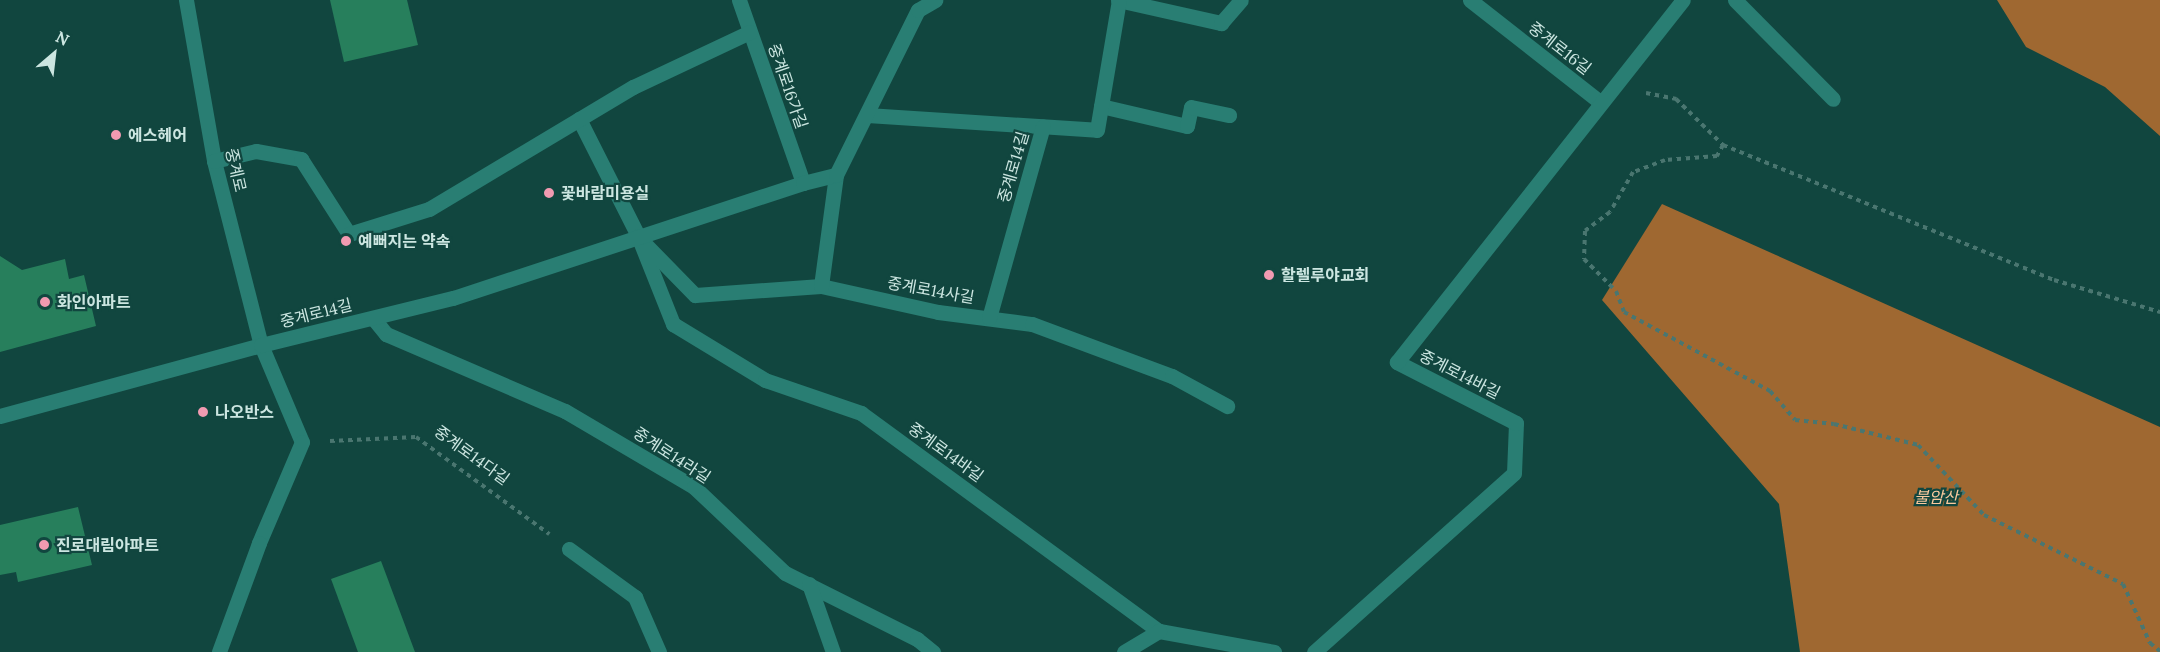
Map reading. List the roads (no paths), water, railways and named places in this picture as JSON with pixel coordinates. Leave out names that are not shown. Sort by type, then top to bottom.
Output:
[{"type":"street","name":"중계로","points":[[186,0],[214,161],[261,345]]},
{"type":"street","name":"중계로16가길","points":[[739,0],[803,183]]},
{"type":"street","points":[[821,286],[836,175],[918,10],[935,0]]},
{"type":"street","points":[[1043,126],[1097,130],[1118,0],[1221,23],[1241,0]]},
{"type":"street","name":"중계로16길","points":[[1470,0],[1600,102]]},
{"type":"street","points":[[1600,102],[1683,0]]},
{"type":"street","points":[[1735,0],[1833,99]]},
{"type":"street","points":[[214,161],[256,151],[301,159],[349,234],[429,209],[633,87],[750,32]]},
{"type":"street","name":"중계로14바길","points":[[1314,652],[1514,473],[1516,423],[1397,362],[1600,102]]},
{"type":"street","points":[[1101,105],[1187,126],[1191,107],[1229,115]]},
{"type":"street","name":"중계로14길","points":[[867,115],[1043,126],[988,318]]},
{"type":"street","points":[[579,119],[638,236]]},
{"type":"street","name":"중계로14길","points":[[0,416],[261,345],[453,298],[803,183],[836,175]]},
{"type":"street","name":"중계로14바길","points":[[638,236],[673,324],[765,380],[861,412],[1159,631],[1274,652]]},
{"type":"street","name":"중계로14사길","points":[[638,236],[696,295],[821,286],[938,312],[1032,324],[1172,376],[1227,406]]},
{"type":"street","name":"중계로14라길","points":[[373,318],[386,334],[565,411],[694,487],[785,573],[917,639],[933,652]]},
{"type":"street","points":[[219,652],[259,543],[302,442],[261,345]]},
{"type":"street","points":[[569,549],[635,597],[659,652]]},
{"type":"street","points":[[808,584],[832,652]]},
{"type":"street","points":[[1124,652],[1159,631]]},
{"type":"place","name":"에스헤어","points":[[116,135]]},
{"type":"place","name":"꽃바람미용실","points":[[549,193]]},
{"type":"place","name":"예뻐지는 약속","points":[[346,241]]},
{"type":"place","name":"할렐루야교회","points":[[1269,275]]},
{"type":"place","name":"화인아파트","points":[[45,302]]},
{"type":"place","name":"나오반스","points":[[203,412]]},
{"type":"place","name":"진로대림아파트","points":[[44,545]]},
{"type":"park label","name":"불암산","points":[[1936,497]]}]
